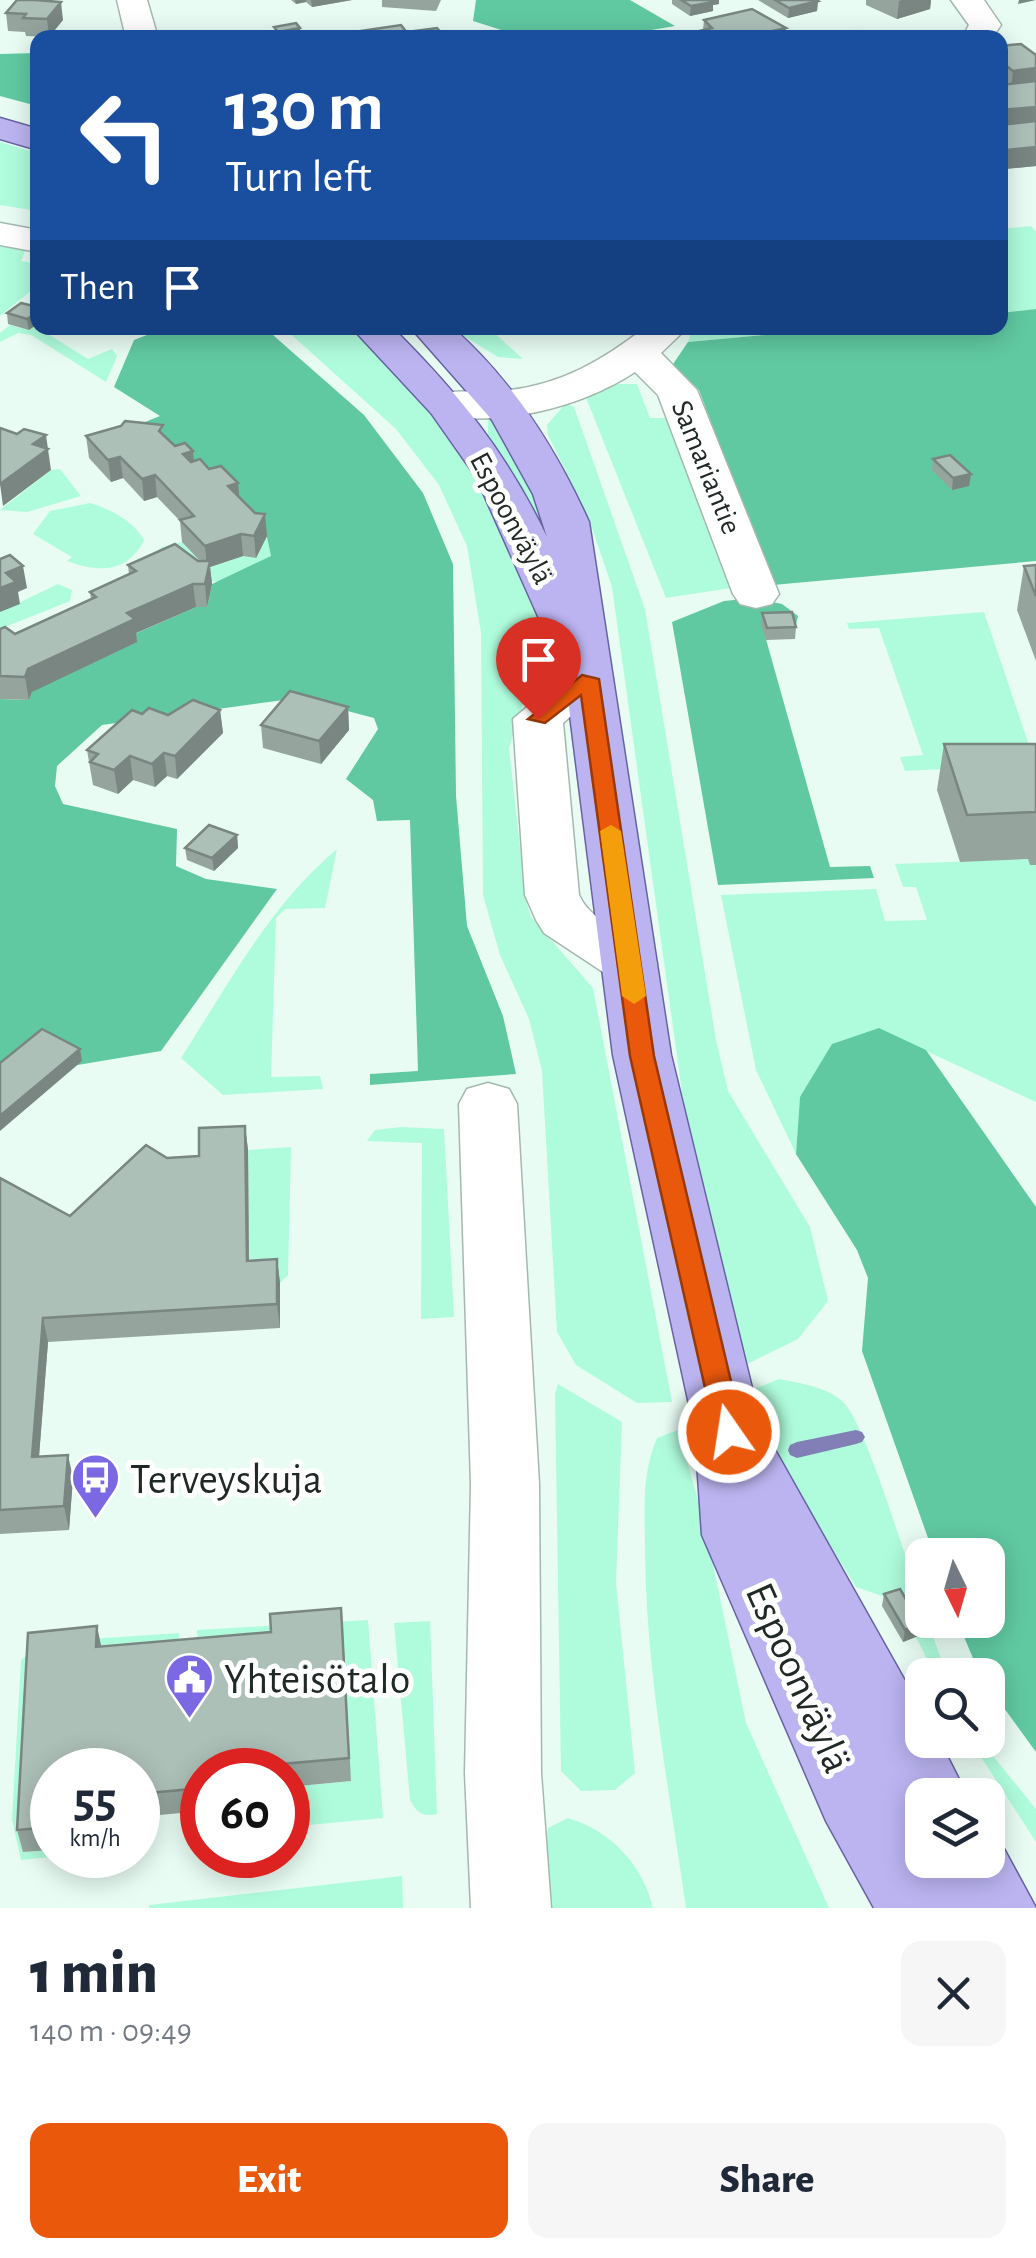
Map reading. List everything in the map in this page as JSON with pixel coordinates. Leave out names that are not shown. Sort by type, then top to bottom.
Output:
[{"type":"main road","points":[[0,128],[30,137]]},
{"type":"main road","name":"Espoonväylä","points":[[378,335],[446,404],[498,477],[589,679]]},
{"type":"main road","name":"Espoonväylä","points":[[438,335],[496,394],[546,473],[567,522],[629,963],[660,1146],[729,1432],[738,1535],[853,1796],[917,1908]]},
{"type":"main road","name":"Espoonväylä","points":[[729,1432],[783,1523],[919,1778]]},
{"type":"main road","points":[[979,1878],[997,1908]]},
{"type":"street","points":[[132,0],[140,30]]},
{"type":"street","points":[[966,0],[982,14],[985,25],[981,30]]},
{"type":"street","points":[[0,234],[30,240]]},
{"type":"street","points":[[446,404],[496,394],[568,392],[598,380],[652,341]]},
{"type":"street","name":"Samariantie","points":[[652,341],[677,390],[756,594]]},
{"type":"street","points":[[488,1104],[506,1484],[503,1773],[512,1908]]},
{"type":"green space","points":[[476,0],[630,0],[675,26],[651,30],[502,30],[473,21]]},
{"type":"green space","points":[[30,53],[30,104],[0,96],[0,54]]},
{"type":"green space","points":[[0,142],[30,151],[30,210],[0,205]]},
{"type":"green space","points":[[1031,226],[1036,232],[1036,309],[1008,312],[1008,228]]},
{"type":"green space","points":[[0,238],[28,244],[21,261],[30,263],[30,292],[0,316]]},
{"type":"green space","points":[[1036,309],[1036,561],[773,585],[699,390],[673,364],[688,342],[765,335],[1008,335],[1008,312]]},
{"type":"green space","points":[[10,325],[30,329],[30,335],[18,333],[0,342],[0,333]]},
{"type":"green space","points":[[31,335],[49,335],[88,359],[112,349],[117,356],[106,382]]},
{"type":"green space","points":[[147,335],[273,335],[364,415],[423,493],[453,564],[456,796],[467,926],[503,1016],[516,1074],[370,1085],[370,1074],[418,1071],[410,820],[377,821],[373,800],[346,779],[378,729],[374,718],[298,698],[102,725],[57,766],[55,786],[63,804],[177,829],[176,866],[206,879],[277,889],[161,1051],[0,1078],[0,699],[29,700],[32,692],[130,636],[196,607],[207,607],[212,584],[271,556],[267,537],[257,535],[115,434],[160,416],[114,387],[134,340]]},
{"type":"green space","points":[[292,335],[361,335],[423,399],[478,478],[520,564],[537,610],[551,658],[534,668],[509,748],[526,901],[531,917],[593,988],[672,1402],[637,1403],[576,1365],[557,1332],[542,1071],[529,1019],[500,955],[483,895],[481,633],[467,546],[439,485],[396,429]]},
{"type":"green space","points":[[462,335],[497,335],[523,359],[498,357]]},
{"type":"green space","points":[[690,335],[765,335],[688,342]]},
{"type":"green space","points":[[617,384],[637,384],[650,418],[674,418],[731,588],[666,598],[585,395]]},
{"type":"green space","points":[[566,403],[574,407],[645,609],[716,1040],[728,1091],[810,1227],[828,1301],[798,1339],[745,1365],[687,1128],[612,587],[589,519],[548,435],[547,425]]},
{"type":"green space","points":[[488,420],[496,420],[552,526],[538,528],[488,445]]},
{"type":"green space","points":[[60,469],[81,496],[27,512],[0,510],[51,470]]},
{"type":"green space","points":[[90,503],[121,517],[144,540],[130,559],[111,567],[90,567],[67,561],[72,557],[33,534],[50,511]]},
{"type":"green space","points":[[267,536],[271,556],[238,577],[224,581],[197,579],[149,557],[162,547],[182,542],[207,568],[243,556],[256,558]]},
{"type":"green space","points":[[58,584],[72,590],[70,601],[0,629],[0,612]]},
{"type":"green space","points":[[754,598],[782,604],[798,616],[796,624],[762,625],[830,867],[870,866],[874,878],[718,885],[672,622],[724,601]]},
{"type":"green space","points":[[984,612],[1033,757],[1021,765],[905,771],[900,757],[923,755],[879,628],[849,629],[847,623]]},
{"type":"green space","points":[[337,849],[325,908],[285,909],[276,918],[271,1077],[320,1076],[323,1089],[223,1095],[181,1058],[270,921]]},
{"type":"green space","points":[[1028,859],[1036,865],[1036,1102],[879,1029],[800,1097],[796,1154],[756,1070],[721,895],[876,889],[885,921],[927,920],[916,887],[903,887],[895,864]]},
{"type":"green space","points":[[879,1028],[926,1050],[1036,1207],[1036,1752],[1005,1709],[1005,1658],[973,1658],[965,1638],[1005,1638],[1005,1538],[928,1538],[862,1351],[868,1278],[857,1250],[796,1154],[800,1097],[832,1044]]},
{"type":"green space","points":[[444,1129],[454,1317],[421,1319],[422,1143],[367,1141],[375,1130]]},
{"type":"green space","points":[[291,1147],[288,1275],[280,1283],[249,1285],[248,1150]]},
{"type":"green space","points":[[779,1379],[813,1386],[844,1403],[864,1439],[905,1556],[905,1615],[898,1601],[882,1606],[885,1597],[856,1587],[770,1448],[752,1390]]},
{"type":"green space","points":[[558,1384],[622,1422],[616,1583],[635,1773],[615,1790],[581,1791],[561,1771],[555,1394]]},
{"type":"green space","points":[[678,1430],[704,1521],[746,1723],[829,1908],[686,1908],[654,1685],[645,1551],[648,1466],[657,1438]]},
{"type":"green space","points":[[368,1620],[383,1818],[310,1825],[310,1785],[350,1781],[198,1647],[197,1630]]},
{"type":"green space","points":[[430,1621],[437,1814],[427,1815],[410,1800],[394,1623]]},
{"type":"green space","points":[[179,1633],[179,1649],[34,1656],[23,1852],[30,1852],[30,1859],[21,1860],[12,1819],[21,1660],[45,1642]]},
{"type":"green space","points":[[916,1638],[934,1638],[941,1658],[926,1658]]},
{"type":"green space","points":[[982,1758],[995,1758],[1036,1809],[1036,1842],[1005,1794],[1005,1778],[995,1778]]},
{"type":"green space","points":[[568,1818],[598,1831],[623,1851],[641,1877],[653,1908],[550,1908],[543,1854],[548,1828]]},
{"type":"green space","points":[[402,1876],[403,1908],[149,1908],[149,1905]]},
{"type":"building","points":[[17,0],[61,2],[47,19],[23,18],[26,14],[6,13]]},
{"type":"building","points":[[681,0],[711,0],[713,2],[691,6]]},
{"type":"building","points":[[775,0],[816,0],[818,1],[789,8]]},
{"type":"building","points":[[752,9],[786,28],[704,30],[712,28],[704,20]]},
{"type":"building","points":[[296,23],[300,28],[276,30],[274,27]]},
{"type":"building","points":[[401,25],[405,30],[367,30]]},
{"type":"building","points":[[1021,44],[1036,55],[1036,68],[1013,71],[1008,67],[1008,45]]},
{"type":"building","points":[[1036,81],[1036,107],[1008,109],[1008,84]]},
{"type":"building","points":[[1036,121],[1036,147],[1008,150],[1008,124]]},
{"type":"building","points":[[21,303],[30,305],[27,319],[7,313]]},
{"type":"building","points":[[125,421],[163,425],[159,431],[175,446],[185,443],[193,451],[183,454],[191,462],[200,459],[209,469],[221,466],[238,483],[228,486],[255,513],[265,514],[254,536],[241,534],[205,546],[180,520],[194,516],[155,475],[142,479],[120,457],[108,460],[86,436],[121,426]]},
{"type":"building","points":[[0,428],[17,434],[24,429],[46,435],[33,444],[48,449],[0,484]]},
{"type":"building","points":[[950,455],[971,474],[953,478],[933,459]]},
{"type":"building","points":[[175,544],[198,561],[210,561],[205,584],[193,584],[127,613],[135,619],[28,669],[25,677],[0,676],[0,629],[5,627],[15,634],[96,597],[90,592],[136,571],[128,565]]},
{"type":"building","points":[[10,555],[23,566],[6,573],[16,582],[0,588],[0,559]]},
{"type":"building","points":[[1036,565],[1036,596],[1024,566]]},
{"type":"building","points":[[792,612],[796,627],[767,628],[762,613]]},
{"type":"building","points":[[290,691],[348,707],[319,741],[261,725]]},
{"type":"building","points":[[193,700],[220,710],[175,756],[164,753],[152,764],[130,756],[114,770],[90,762],[98,754],[87,750],[132,710],[142,714],[149,708],[168,715]]},
{"type":"building","points":[[944,744],[1036,744],[1036,812],[967,815]]},
{"type":"building","points":[[209,825],[237,835],[212,858],[185,848]]},
{"type":"building","points":[[42,1029],[80,1049],[0,1116],[0,1063]]},
{"type":"building","points":[[245,1126],[247,1261],[277,1259],[277,1304],[43,1318],[32,1457],[68,1455],[64,1506],[0,1510],[0,1178],[70,1216],[146,1145],[167,1158],[199,1156],[199,1128]]},
{"type":"building","points":[[900,1589],[905,1598],[905,1630],[884,1594]]},
{"type":"building","name":"Yhteisötalo","points":[[341,1608],[349,1758],[310,1761],[310,1748],[180,1748],[180,1790],[160,1792],[160,1748],[30,1748],[30,1829],[17,1830],[28,1633],[97,1626],[96,1647],[271,1632],[270,1614]]},
{"type":"waterway","points":[[797,1450],[856,1437]]},
{"type":"slow traffic","points":[[611,831],[634,996]]},
{"type":"place","name":"Terveyskuja","points":[[95,1520]]},
{"type":"place","name":"Yhteisötalo","points":[[189,1720]]},
{"type":"route","points":[[538,719],[589,679],[642,1056],[729,1432]]}]
